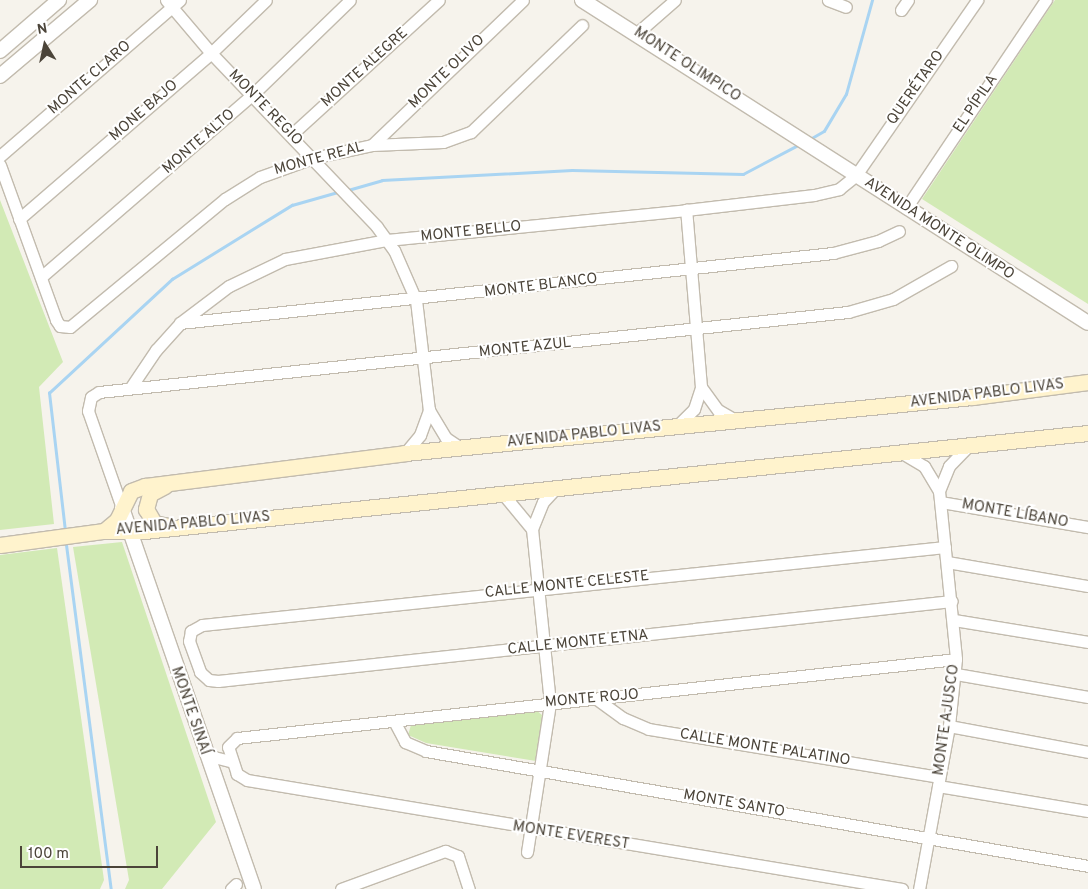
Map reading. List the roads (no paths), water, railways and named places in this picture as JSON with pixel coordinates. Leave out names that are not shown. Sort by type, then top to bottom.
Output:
[{"type":"main road","name":"AVENIDA PABLO LIVAS","points":[[100,532],[115,522],[134,488],[405,453],[737,421],[1088,382]]},
{"type":"main road","points":[[1054,437],[1088,425]]},
{"type":"main road","name":"AVENIDA PABLO LIVAS","points":[[0,545],[100,532],[129,532],[555,490],[970,444],[1088,433]]},
{"type":"main road","points":[[174,482],[150,494],[146,509],[154,522],[177,527]]},
{"type":"street","points":[[0,51],[59,0]]},
{"type":"street","points":[[0,76],[90,0]]},
{"type":"street","name":"MONE BAJO","points":[[19,219],[211,52],[266,0]]},
{"type":"street","name":"MONTE ALTO","points":[[41,277],[252,95],[350,0]]},
{"type":"street","name":"MONTE ALEGRE","points":[[291,135],[439,0]]},
{"type":"street","name":"MONTE OLIVO","points":[[372,145],[523,0]]},
{"type":"street","points":[[637,33],[675,0]]},
{"type":"street","points":[[828,0],[846,7]]},
{"type":"street","name":"QUERÉTARO","points":[[856,175],[977,0]]},
{"type":"street","name":"EL PÍPILA","points":[[906,208],[1046,0]]},
{"type":"street","name":"MONTE OLIMPICO","points":[[587,1],[791,132]]},
{"type":"street","name":"MONTE REGIO","points":[[173,2],[211,52],[313,158],[387,240],[416,300],[429,410],[446,438],[461,448]]},
{"type":"street","name":"MONTE CLARO","points":[[0,156],[173,2]]},
{"type":"street","name":"MONTE REAL","points":[[41,277],[56,320],[64,328],[79,323],[237,190],[275,170],[313,158],[372,145],[443,142],[471,132],[582,25]]},
{"type":"street","points":[[0,40],[20,34]]},
{"type":"street","name":"AVENIDA MONTE OLIMPO","points":[[791,132],[906,208],[1088,322]]},
{"type":"street","points":[[0,165],[41,277]]},
{"type":"street","name":"MONTE BELLO","points":[[131,387],[161,344],[180,323],[229,286],[269,265],[308,253],[387,240],[686,210],[829,193],[846,185],[856,175]]},
{"type":"street","points":[[677,426],[694,409],[701,387],[693,268],[686,210]]},
{"type":"street","name":"MONTE BLANCO","points":[[180,323],[416,300],[833,253],[878,241],[899,231]]},
{"type":"street","name":"MONTE AZUL","points":[[122,508],[90,417],[88,406],[91,397],[104,391],[697,330],[848,312],[893,299],[951,266]]},
{"type":"street","points":[[701,387],[718,410],[737,421]]},
{"type":"street","name":"MONTE REGIO","points":[[405,453],[420,435],[429,410]]},
{"type":"street","name":"MONTE AJUSCO","points":[[919,889],[949,726],[956,674],[954,620],[940,496],[948,466],[970,444]]},
{"type":"street","name":"MONTE AJUSCO","points":[[902,453],[924,466],[940,496]]},
{"type":"street","points":[[527,852],[542,771],[550,703],[532,529],[543,502],[555,490]]},
{"type":"street","points":[[503,494],[532,529]]},
{"type":"street","name":"MONTE LÍBANO","points":[[940,496],[1088,527]]},
{"type":"street","name":"MONTE SINAÍ","points":[[122,508],[254,889]]},
{"type":"street","name":"CALLE MONTE CELESTE","points":[[205,679],[197,668],[190,647],[190,631],[202,625],[537,588],[945,547]]},
{"type":"street","points":[[947,562],[1088,586]]},
{"type":"street","name":"CALLE MONTE ETNA","points":[[205,679],[218,681],[952,601]]},
{"type":"street","points":[[954,620],[1088,642]]},
{"type":"street","name":"MONTE ROJO","points":[[230,761],[230,742],[237,738],[550,703],[598,700],[956,659]]},
{"type":"street","points":[[956,674],[1088,697]]},
{"type":"street","name":"CALLE MONTE PALATINO","points":[[598,700],[623,718],[649,729],[1088,810]]},
{"type":"street","name":"MONTE SANTO","points":[[394,721],[405,742],[426,751],[1088,866]]},
{"type":"street","points":[[949,726],[1088,752]]},
{"type":"street","points":[[206,755],[230,761]]},
{"type":"street","name":"MONTE EVEREST","points":[[230,761],[240,777],[531,830],[902,889]]},
{"type":"street","points":[[341,889],[445,851],[458,856],[469,889]]},
{"type":"waterway","points":[[810,139],[824,131],[846,94],[872,0]]},
{"type":"waterway","points":[[348,190],[382,180],[572,170],[743,174],[798,145]]},
{"type":"waterway","points":[[65,531],[49,393],[172,279],[292,205],[338,192]]},
{"type":"waterway","points":[[66,541],[111,889]]}]
